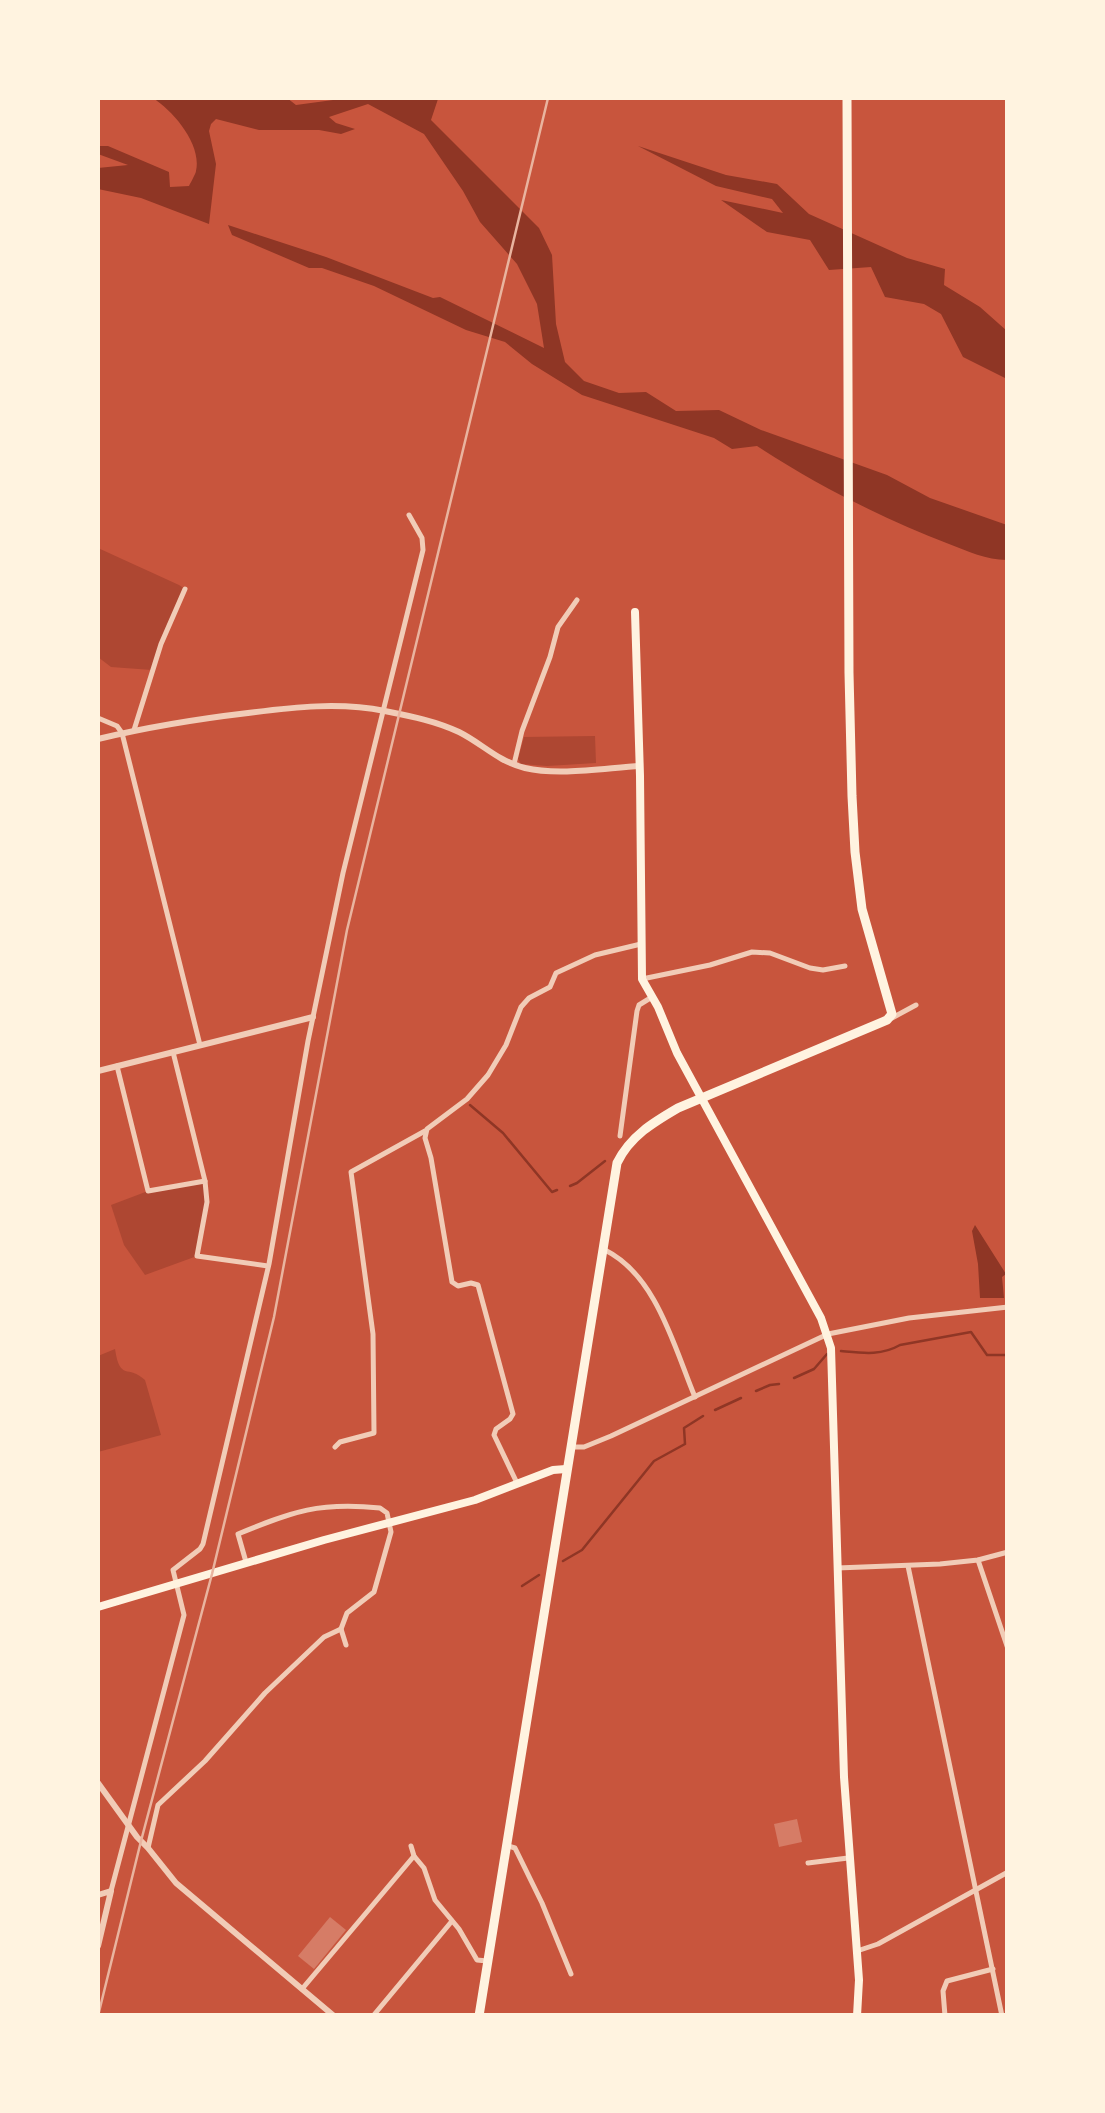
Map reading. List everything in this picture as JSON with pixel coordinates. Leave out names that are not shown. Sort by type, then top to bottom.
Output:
[{"type":"highway","points":[[479,2016],[618,1163],[630,1143],[653,1122],[887,1020],[892,1014],[862,908],[855,852],[848,673],[847,98]]},
{"type":"main road","points":[[635,612],[642,979],[828,1334],[833,1368],[848,1858],[860,1990],[858,2016]]},
{"type":"main road","points":[[98,1607],[475,1500],[553,1470],[566,1469]]},
{"type":"street","points":[[98,1946],[184,1615],[174,1568],[203,1544],[268,1266],[314,1017],[370,759],[424,545],[408,515]]},
{"type":"street","points":[[134,730],[161,644],[185,590]]},
{"type":"street","points":[[514,765],[558,627],[578,600]]},
{"type":"street","points":[[98,739],[202,719],[337,706],[384,711],[443,725],[514,765],[544,770],[640,766]]},
{"type":"street","points":[[98,718],[117,726],[122,733],[200,1045]]},
{"type":"street","points":[[336,1447],[340,1442],[374,1433],[373,1334],[351,1172],[428,1129],[467,1098],[488,1075],[506,1045],[520,1007],[550,987],[556,972],[595,955],[640,944]]},
{"type":"street","points":[[642,979],[710,966],[752,952],[770,953],[823,970],[844,966]]},
{"type":"street","points":[[620,1136],[636,1011],[652,998]]},
{"type":"street","points":[[887,1020],[916,1006]]},
{"type":"street","points":[[98,1071],[314,1017]]},
{"type":"street","points":[[173,1052],[205,1181],[207,1202],[197,1256],[268,1266]]},
{"type":"street","points":[[118,1066],[148,1192],[205,1181]]},
{"type":"street","points":[[428,1129],[425,1138],[451,1280],[456,1286],[472,1283],[480,1288],[513,1412],[512,1418],[494,1435],[517,1483]]},
{"type":"street","points":[[603,1248],[621,1259],[644,1286],[663,1319],[695,1397]]},
{"type":"street","points":[[570,1447],[595,1443],[828,1334],[872,1323],[1008,1307]]},
{"type":"street","points":[[246,1564],[238,1534],[287,1514],[326,1506],[382,1509],[387,1513],[391,1532],[374,1592],[346,1613],[340,1630],[346,1645]]},
{"type":"street","points":[[837,1568],[978,1560],[1008,1552]]},
{"type":"street","points":[[978,1560],[1008,1648]]},
{"type":"street","points":[[908,1566],[1002,2016]]},
{"type":"street","points":[[148,1848],[158,1806],[205,1761],[265,1693],[324,1638],[340,1630]]},
{"type":"street","points":[[98,1783],[136,1837],[176,1883],[334,2016]]},
{"type":"street","points":[[411,1846],[435,1900],[477,1960],[487,1961]]},
{"type":"street","points":[[506,1846],[516,1848],[571,1974]]},
{"type":"street","points":[[302,1988],[414,1856]]},
{"type":"street","points":[[808,1863],[848,1858]]},
{"type":"street","points":[[857,1951],[878,1944],[1008,1872]]},
{"type":"street","points":[[98,1895],[111,1891]]},
{"type":"street","points":[[373,2016],[452,1921]]},
{"type":"street","points":[[945,2016],[942,1991],[947,1982],[993,1969]]},
{"type":"street","points":[[319,2016],[326,2008]]},
{"type":"shaded area","points":[[153,98],[287,98],[296,105],[333,100],[326,98],[438,99],[431,120],[539,228],[552,255],[556,324],[565,362],[584,381],[619,393],[646,392],[676,411],[719,410],[761,430],[887,475],[930,498],[1007,525],[1007,560],[977,555],[899,523],[826,487],[757,446],[732,449],[714,438],[582,395],[505,342],[466,330],[374,286],[322,268],[309,268],[232,235],[228,225],[433,298],[440,297],[544,348],[537,304],[517,264],[480,222],[424,134],[368,104],[329,117],[355,129],[341,134],[259,130],[216,119],[209,131],[216,164],[209,224],[141,198],[98,189],[98,168],[128,165],[98,154],[98,146],[108,146],[169,172],[170,187],[189,186],[196,172],[195,150],[177,120]]},
{"type":"shaded area","points":[[638,146],[726,175],[777,184],[809,214],[907,258],[945,269],[944,285],[980,307],[1007,331],[1007,379],[963,357],[941,314],[924,304],[885,297],[871,267],[829,270],[810,240],[767,232],[721,200],[783,213],[772,199],[716,186]]},
{"type":"shaded area","points":[[98,548],[185,589],[152,670],[111,667],[98,657]]},
{"type":"shaded area","points":[[595,736],[596,763],[547,766],[521,764],[518,759],[524,737]]},
{"type":"shaded area","points":[[205,1181],[207,1202],[197,1256],[145,1275],[124,1245],[111,1205],[148,1191]]},
{"type":"shaded area","points":[[975,1225],[1006,1274],[1002,1277],[1004,1298],[980,1298],[972,1231]]},
{"type":"shaded area","points":[[115,1349],[119,1366],[145,1380],[161,1435],[98,1452],[98,1356]]},
{"type":"building","points":[[797,1819],[802,1842],[779,1847],[774,1824]]},
{"type":"building","points":[[330,1917],[346,1930],[314,1969],[298,1956]]},
{"type":"waterway","points":[[470,1105],[503,1133],[552,1192],[557,1190]]},
{"type":"waterway","points":[[570,1186],[605,1161]]},
{"type":"waterway","points":[[841,1351],[879,1352],[971,1332],[987,1355],[1008,1355]]},
{"type":"waterway","points":[[794,1378],[814,1369],[827,1354]]},
{"type":"waterway","points":[[756,1391],[779,1384]]},
{"type":"waterway","points":[[715,1410],[741,1398]]},
{"type":"waterway","points":[[563,1561],[582,1550],[654,1461],[685,1444],[684,1428],[703,1416]]},
{"type":"waterway","points":[[522,1586],[539,1575]]},
{"type":"railway","points":[[98,2016],[274,1317],[347,930],[548,98]]}]
